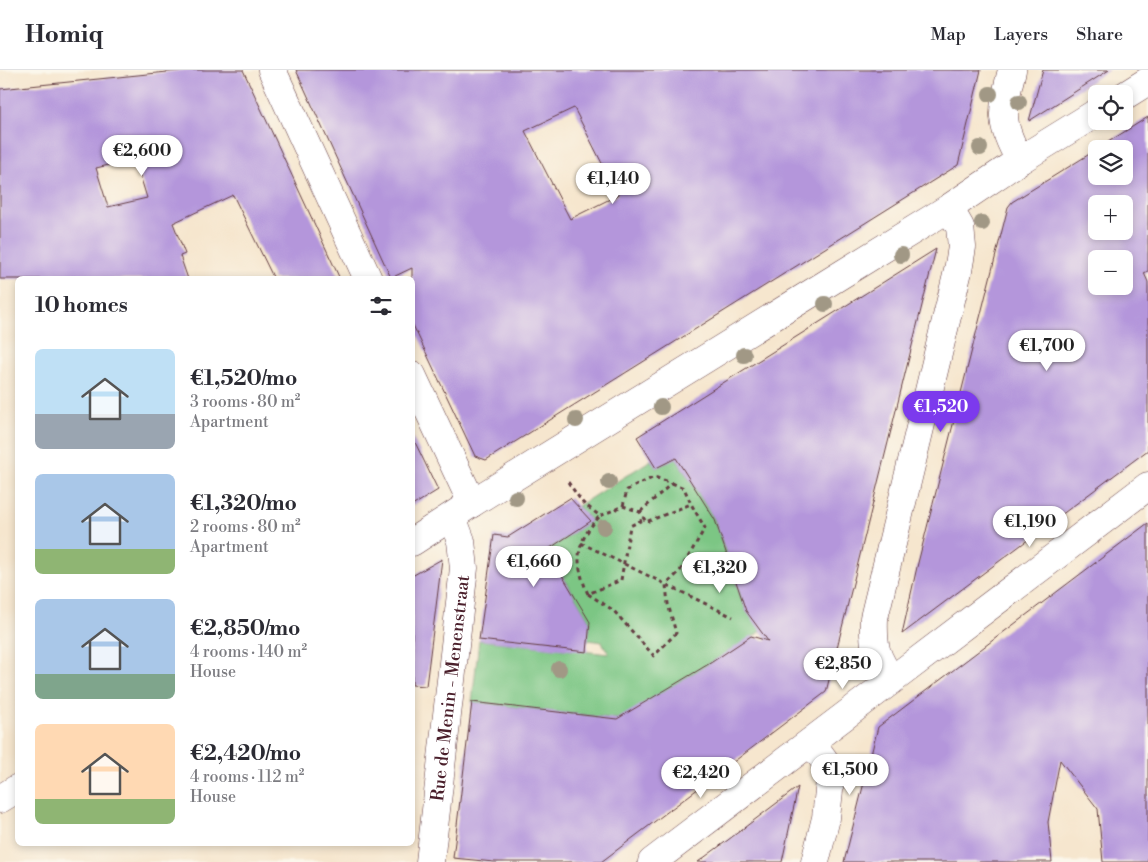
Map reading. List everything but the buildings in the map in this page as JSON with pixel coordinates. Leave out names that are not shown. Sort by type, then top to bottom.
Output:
[{"type":"street","points":[[272,70],[367,276]]},
{"type":"street","points":[[1012,70],[1005,101],[1004,120],[1009,141],[1020,160]]},
{"type":"street","points":[[1133,90],[1148,81]]},
{"type":"street","points":[[415,540],[949,208],[1020,160],[1088,118]]},
{"type":"street","points":[[892,680],[879,661],[873,640],[874,618],[958,271],[962,247],[960,227],[949,208]]},
{"type":"street","name":"Rue de Menin - Menenstraat","points":[[415,383],[462,510],[461,542],[464,568],[430,862]]},
{"type":"street","points":[[652,862],[1148,486]]},
{"type":"street","points":[[811,742],[824,760],[830,781],[826,818],[815,862]]},
{"type":"street","points":[[0,799],[15,790]]},
{"type":"path","points":[[623,506],[627,490],[654,477],[684,488],[705,528],[680,571],[666,585]]},
{"type":"path","points":[[568,482],[583,503],[600,516]]},
{"type":"path","points":[[640,512],[672,483]]},
{"type":"path","points":[[666,585],[668,604],[676,633],[654,656],[613,610],[588,594],[580,569],[579,553],[581,543],[588,528],[600,516],[623,506],[640,512],[646,522],[691,504]]},
{"type":"path","points":[[588,594],[621,580],[630,526],[644,519]]},
{"type":"path","points":[[581,543],[733,617]]},
{"type":"green space","points":[[676,458],[714,519],[746,611],[762,631],[617,719],[472,702],[479,640],[609,654],[602,642],[588,640],[590,622],[561,573],[535,569],[535,560],[538,556],[591,521],[578,506],[651,460],[656,468]]}]
